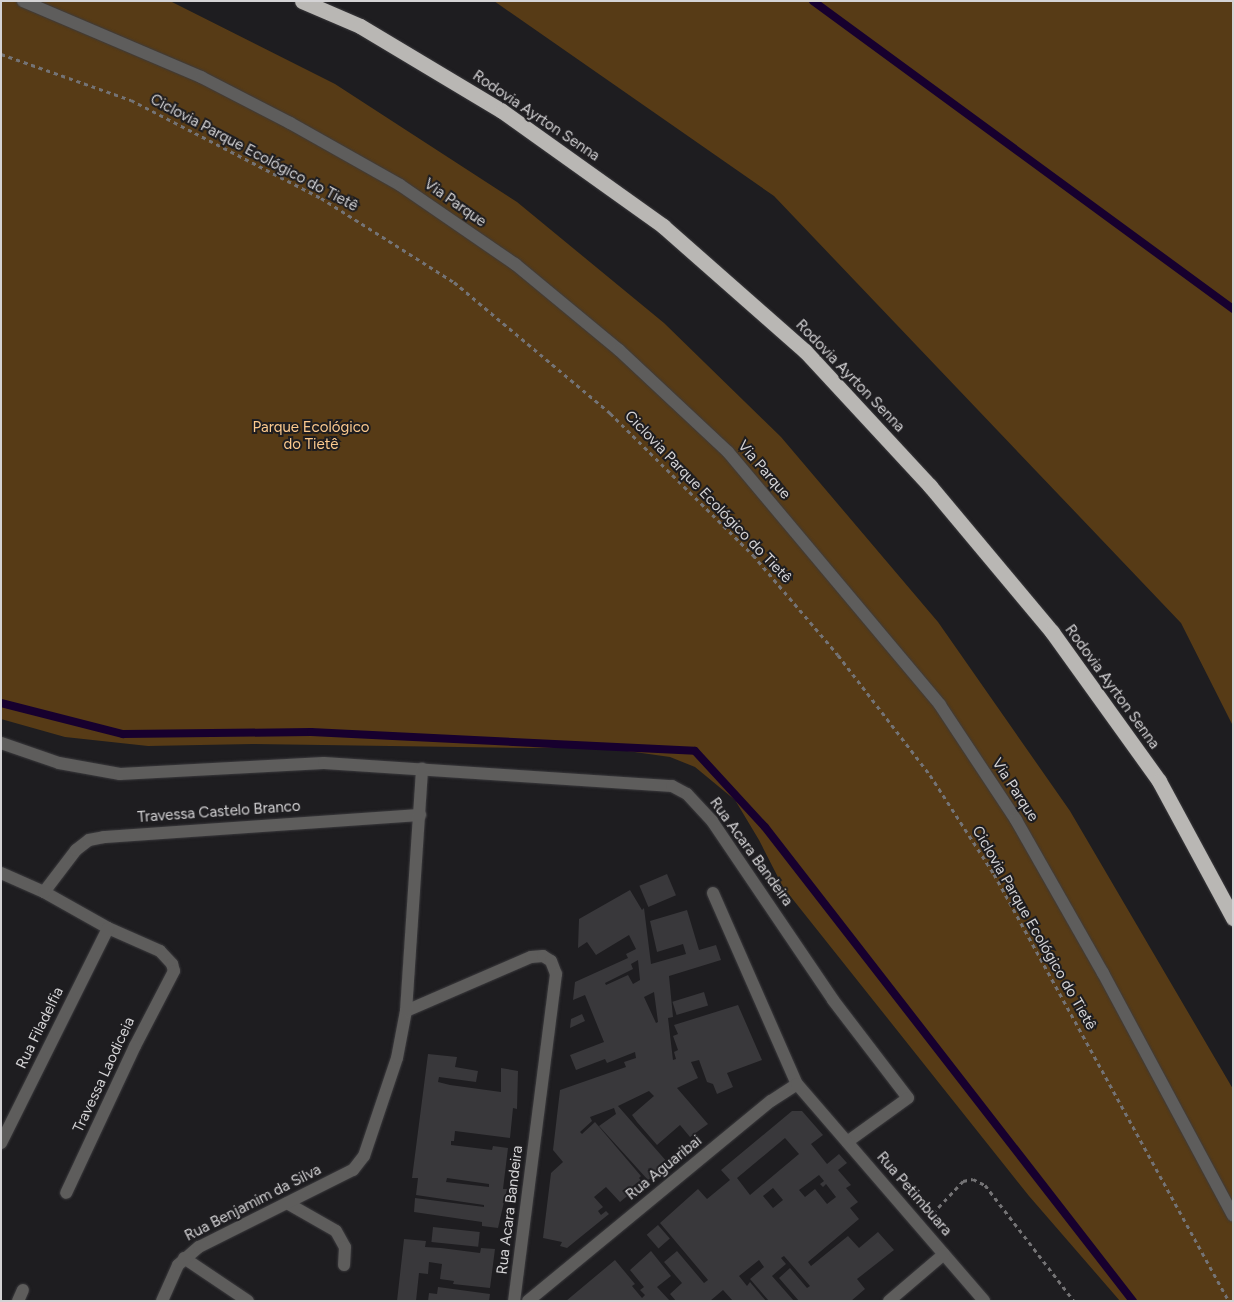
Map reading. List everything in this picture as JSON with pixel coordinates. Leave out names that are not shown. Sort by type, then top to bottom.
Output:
[{"type":"highway","name":"Rodovia Ayrton Senna","points":[[302,1],[360,26],[502,111],[663,226],[805,352],[930,486],[1052,632],[1159,781],[1233,918]]},
{"type":"street","name":"Via Parque","points":[[23,1],[201,77],[290,123],[400,185],[515,264],[619,350],[728,452],[940,705],[1016,820],[1104,973],[1233,1215]]},
{"type":"street","name":"Rua Acara Bandeira","points":[[1,743],[60,763],[120,774],[324,763],[672,786],[687,794],[712,821],[833,1000],[908,1098],[847,1142]]},
{"type":"street","points":[[406,1011],[422,769]]},
{"type":"street","name":"Travessa Castelo Branco","points":[[44,892],[76,850],[89,840],[104,837],[420,815]]},
{"type":"street","points":[[1,873],[44,892],[108,928]]},
{"type":"street","points":[[713,893],[797,1084]]},
{"type":"street","name":"Travessa Laodiceia","points":[[66,1193],[135,1046],[174,971],[168,956],[108,928]]},
{"type":"street","name":"Rua Filadelfia","points":[[1,1143],[108,928]]},
{"type":"street","name":"Rua Acara Bandeira","points":[[406,1011],[531,957],[544,956],[551,961],[556,974],[514,1301]]},
{"type":"street","name":"Rua Benjamim da Silva","points":[[162,1301],[178,1264],[184,1258],[207,1243],[353,1170],[364,1156],[371,1139],[380,1107],[398,1058],[406,1011]]},
{"type":"street","name":"Rua Petimbuara","points":[[797,1084],[984,1301]]},
{"type":"street","name":"Rua Aguaribai","points":[[528,1301],[771,1101],[797,1084]]},
{"type":"street","points":[[288,1203],[336,1231],[344,1247],[344,1265]]},
{"type":"street","points":[[889,1301],[944,1254]]},
{"type":"street","points":[[184,1258],[248,1301]]},
{"type":"path","name":"Ciclovia Parque Ecológico do Tietê","points":[[1,54],[131,100],[321,198],[454,282],[610,413],[753,555],[838,655],[919,760],[989,866],[1229,1301]]},
{"type":"path","points":[[920,1226],[963,1181],[974,1179],[985,1185],[1074,1301]]},
{"type":"green space","name":"Parque Ecológico do Tietê","points":[[1,1],[170,1],[335,84],[517,202],[664,323],[781,437],[938,622],[1070,811],[1233,1089],[1233,1301],[1120,1301],[1029,1196],[783,887],[759,840],[735,800],[695,767],[670,757],[599,747],[530,748],[253,744],[148,746],[65,737],[1,719]]},
{"type":"green space","points":[[494,1],[1233,1],[1233,726],[1181,623],[774,196]]},
{"type":"building","points":[[667,874],[676,895],[648,907],[639,886]]},
{"type":"building","points":[[630,890],[642,910],[644,908],[651,964],[686,954],[683,944],[657,952],[650,921],[687,910],[699,950],[716,945],[721,960],[669,976],[673,1017],[668,1018],[673,1060],[676,1059],[674,1052],[678,1050],[673,1036],[678,1034],[674,1025],[738,1005],[762,1060],[727,1073],[733,1087],[717,1094],[713,1084],[707,1082],[699,1060],[691,1062],[698,1078],[677,1088],[708,1124],[690,1137],[680,1125],[657,1145],[632,1115],[654,1096],[649,1091],[618,1106],[668,1163],[648,1180],[599,1126],[616,1114],[614,1108],[590,1117],[592,1121],[580,1132],[582,1134],[595,1122],[641,1176],[639,1178],[643,1183],[620,1202],[606,1187],[594,1197],[603,1207],[598,1211],[601,1215],[606,1211],[609,1214],[567,1248],[560,1246],[562,1242],[543,1238],[551,1173],[563,1162],[553,1150],[560,1090],[626,1067],[624,1062],[636,1058],[635,1052],[607,1063],[605,1059],[576,1070],[570,1055],[604,1042],[585,995],[573,1000],[575,982],[628,958],[626,954],[636,949],[629,935],[596,955],[587,942],[578,948],[579,919]],"holes":[[[638,960],[640,980],[633,984],[628,975],[606,985],[605,983],[633,969],[631,964]],[[654,992],[658,1022],[656,1023],[644,997]]]},
{"type":"building","points":[[704,992],[708,1005],[677,1015],[672,1002]]},
{"type":"building","points":[[582,1014],[585,1021],[570,1028],[571,1019]]},
{"type":"building","points":[[428,1054],[457,1057],[455,1067],[478,1071],[476,1082],[439,1077],[438,1082],[450,1085],[501,1092],[501,1068],[518,1071],[517,1109],[513,1108],[510,1138],[455,1131],[454,1141],[451,1141],[451,1145],[492,1150],[493,1146],[508,1148],[503,1189],[507,1189],[498,1228],[482,1226],[482,1222],[414,1212],[415,1198],[484,1207],[484,1205],[416,1195],[418,1178],[412,1178]],"holes":[[[447,1178],[489,1184],[489,1187],[446,1182]]]},
{"type":"building","points":[[792,1111],[802,1111],[823,1135],[811,1144],[827,1164],[839,1154],[847,1163],[838,1170],[851,1185],[846,1188],[858,1202],[850,1208],[859,1219],[808,1262],[811,1266],[848,1236],[859,1248],[878,1232],[894,1250],[857,1279],[865,1289],[851,1301],[799,1301],[779,1278],[790,1268],[807,1288],[810,1286],[784,1256],[781,1258],[786,1264],[772,1276],[794,1301],[769,1301],[750,1279],[764,1267],[759,1260],[739,1276],[747,1286],[750,1282],[766,1301],[733,1301],[723,1290],[710,1301],[676,1301],[670,1294],[682,1283],[664,1262],[677,1251],[704,1283],[708,1280],[660,1223],[698,1189],[707,1199],[730,1180],[721,1170]],"holes":[[[785,1138],[799,1154],[750,1195],[737,1178]],[[819,1175],[824,1181],[820,1184],[823,1187],[826,1184],[836,1197],[827,1204],[815,1189],[805,1197],[799,1190]],[[773,1188],[783,1200],[773,1208],[763,1196]]]},
{"type":"building","points":[[658,1225],[670,1239],[658,1248],[647,1235]]},
{"type":"building","points":[[433,1227],[480,1232],[478,1247],[431,1242]]},
{"type":"building","points":[[404,1239],[426,1241],[425,1247],[480,1253],[481,1248],[495,1249],[490,1288],[453,1284],[454,1281],[440,1279],[442,1264],[429,1262],[428,1274],[419,1273],[416,1301],[397,1301]]},
{"type":"building","points":[[651,1251],[671,1276],[657,1287],[670,1301],[566,1301],[615,1260],[635,1284],[632,1286],[642,1298],[645,1295],[640,1290],[644,1287],[630,1270]]},
{"type":"building","points":[[438,1287],[490,1294],[489,1301],[428,1301],[429,1293],[437,1294]]},
{"type":"waterway","points":[[813,1],[1233,309]]},
{"type":"waterway","points":[[1,703],[123,734],[311,732],[695,751],[765,827],[1133,1301]]}]
